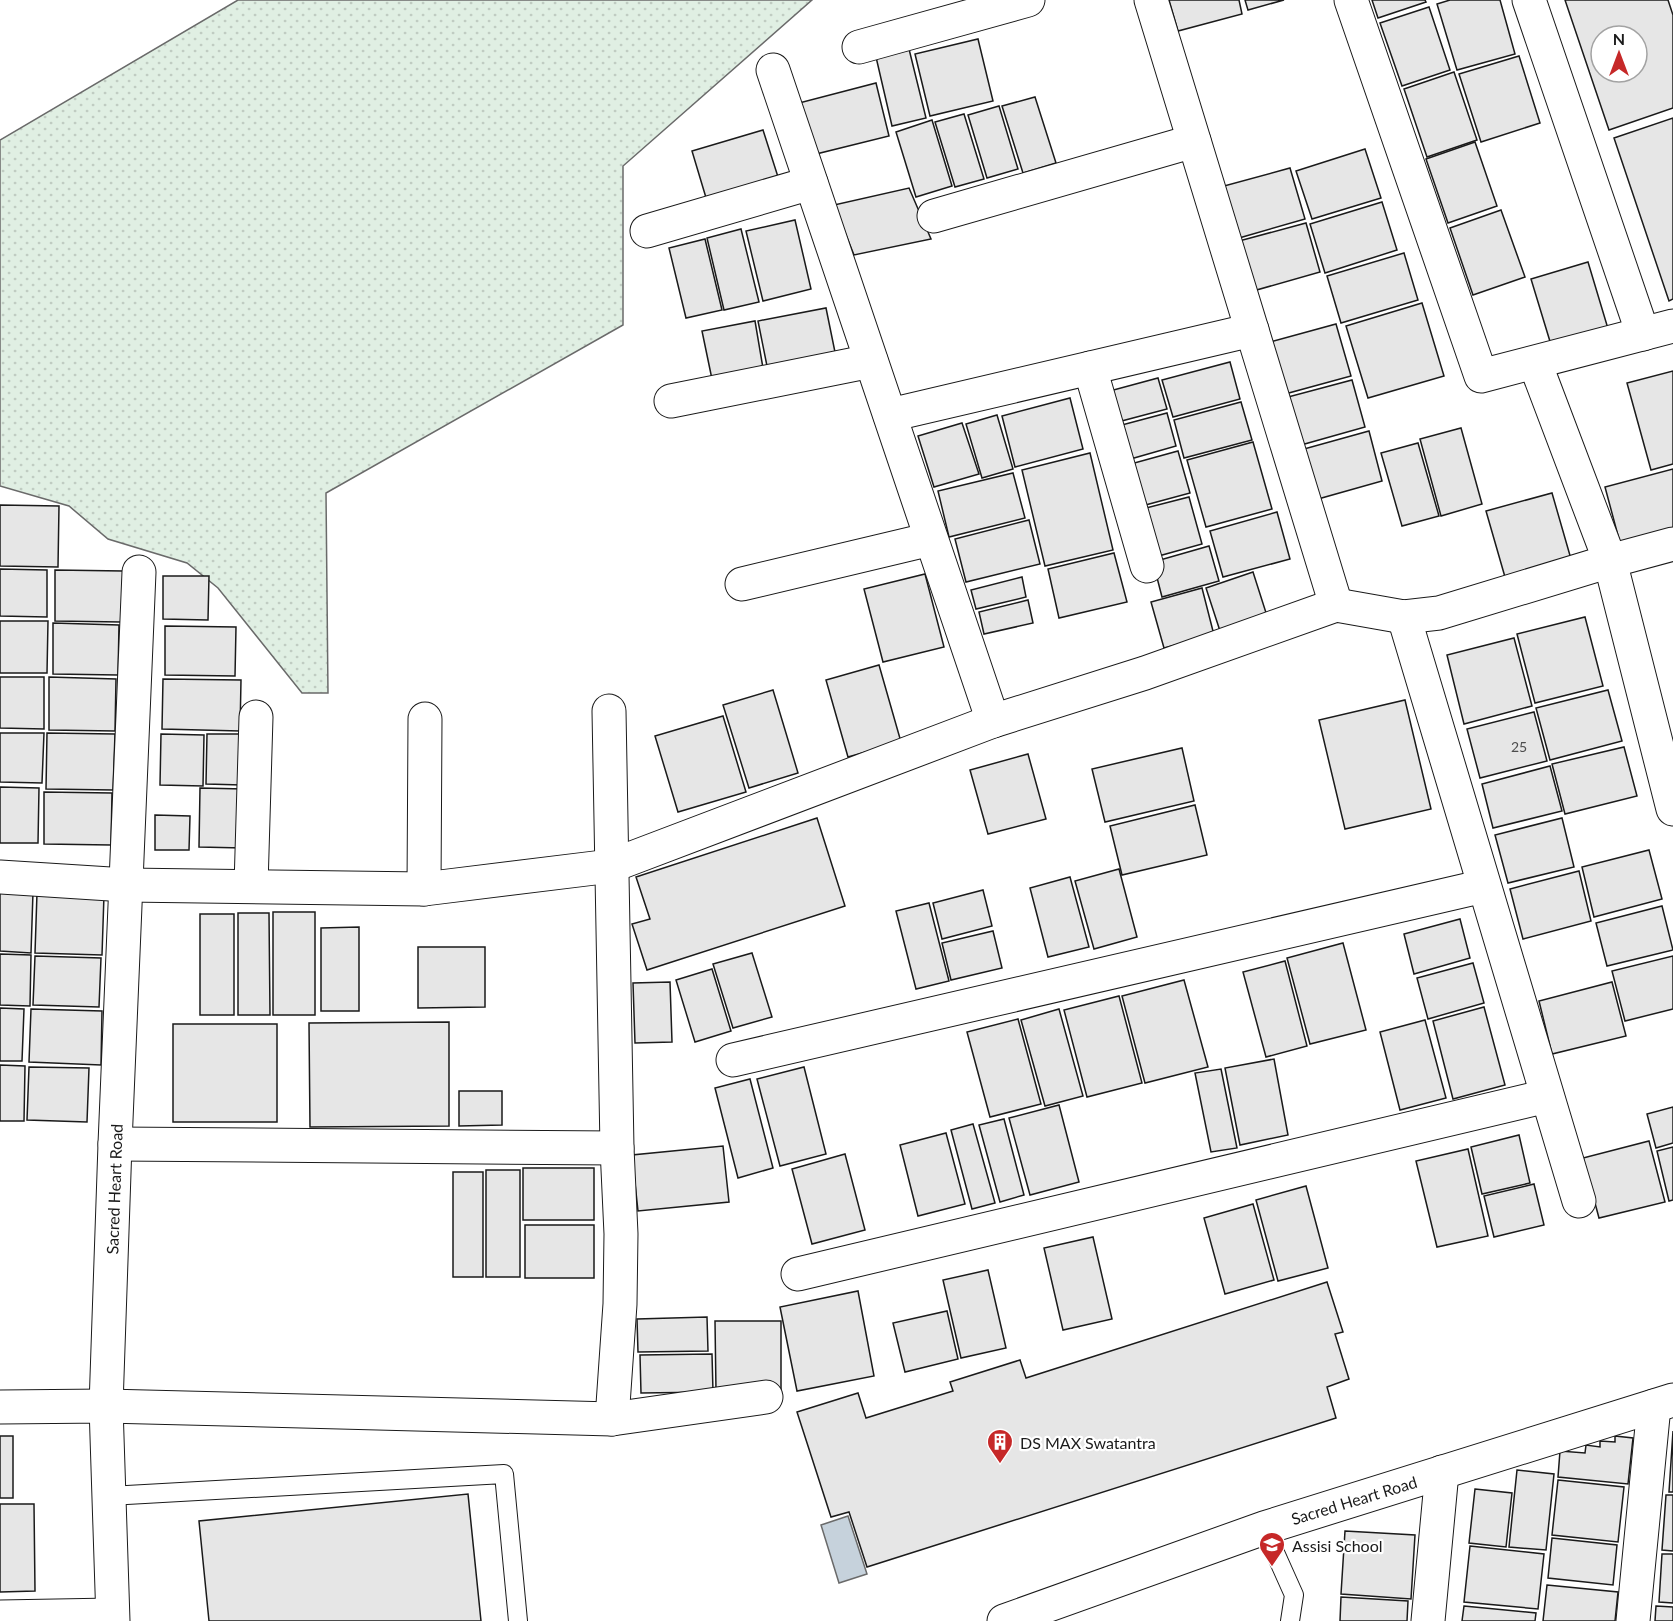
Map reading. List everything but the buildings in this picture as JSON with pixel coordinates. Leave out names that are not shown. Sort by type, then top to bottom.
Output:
[{"type":"street","points":[[860,47],[1028,0]]},
{"type":"street","points":[[1151,0],[1336,605]]},
{"type":"street","points":[[1351,0],[1481,376],[1658,330],[1529,0]]},
{"type":"street","points":[[773,70],[993,721]]},
{"type":"street","points":[[934,216],[1194,141]]},
{"type":"street","points":[[647,231],[811,183]]},
{"type":"street","points":[[890,415],[1252,330]]},
{"type":"street","points":[[670,401],[871,361]]},
{"type":"street","points":[[1535,363],[1610,561],[1673,809]]},
{"type":"street","points":[[1090,368],[1147,566]]},
{"type":"street","points":[[742,584],[931,539]]},
{"type":"street","points":[[0,878],[126,885],[424,888],[611,866],[993,721],[1145,673],[1336,605],[1404,617],[1438,613],[1673,544]]},
{"type":"street","name":"Sacred Heart Road","points":[[112,1618],[106,1406],[139,572]]},
{"type":"street","points":[[1404,617],[1579,1201]]},
{"type":"street","points":[[609,711],[617,1148],[621,1234],[620,1304],[612,1419]]},
{"type":"street","points":[[251,886],[256,717]]},
{"type":"street","points":[[424,888],[425,719]]},
{"type":"street","points":[[733,1060],[1484,886]]},
{"type":"street","points":[[798,1274],[1547,1096]]},
{"type":"street","points":[[116,1144],[617,1148]]},
{"type":"street","points":[[0,1407],[106,1406],[612,1419],[766,1397]]},
{"type":"street","points":[[1633,1621],[1663,1403]]},
{"type":"street","name":"Sacred Heart Road","points":[[1004,1621],[1264,1528],[1663,1403]]},
{"type":"street","points":[[1428,1621],[1442,1472]]},
{"type":"street","points":[[0,1617],[112,1618]]},
{"type":"lane","points":[[109,1496],[504,1474],[518,1621]]},
{"type":"lane","points":[[1264,1528],[1294,1595],[1290,1621]]},
{"type":"green space","points":[[238,0],[812,0],[623,166],[623,325],[326,493],[328,693],[302,693],[218,588],[187,563],[108,539],[69,506],[0,486],[0,140]]},
{"type":"shaded area","points":[[848,1516],[867,1574],[839,1583],[821,1525]]},
{"type":"place","name":"DS MAX Swatantra","points":[[1000,1465]]},
{"type":"place","name":"Assisi School","points":[[1272,1568]]}]
